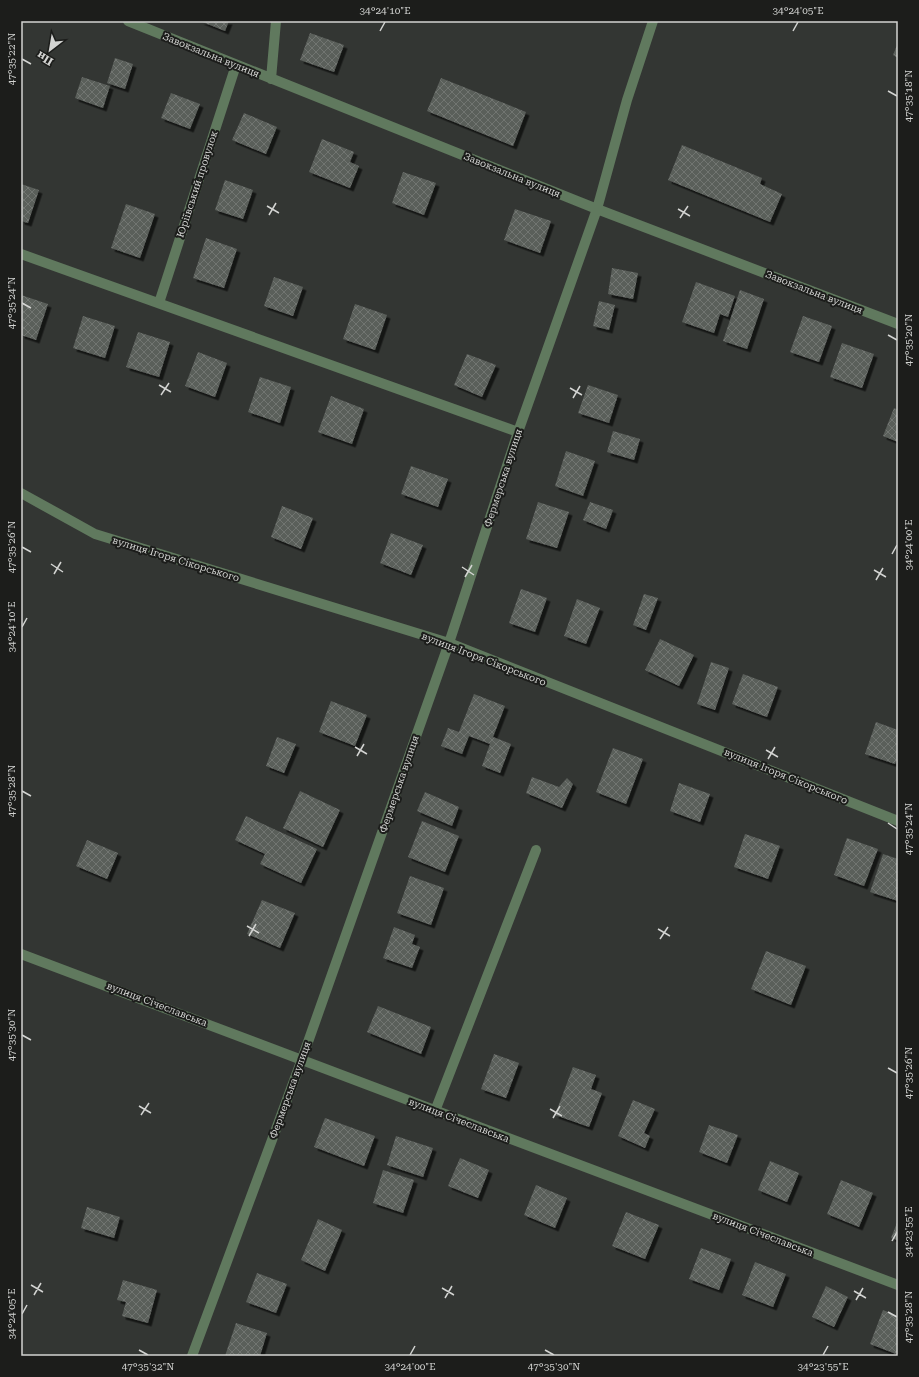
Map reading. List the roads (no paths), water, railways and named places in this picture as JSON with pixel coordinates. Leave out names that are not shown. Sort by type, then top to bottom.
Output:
[{"type":"street","name":"Завокзальна вулиця","points":[[128,21],[597,209],[898,324]]},
{"type":"street","points":[[271,79],[276,21]]},
{"type":"street","name":"Фермерська вулиця","points":[[192,1356],[302,1059],[449,644],[518,432],[597,209],[627,100],[653,21]]},
{"type":"street","name":"Юріївський провулок","points":[[159,303],[236,65]]},
{"type":"street","points":[[21,254],[518,432]]},
{"type":"street","name":"вулиця Ігоря Сікорського","points":[[21,493],[95,534],[449,644],[898,821]]},
{"type":"street","points":[[435,1111],[536,850]]},
{"type":"street","name":"вулиця Січеславська","points":[[21,954],[898,1285]]}]
